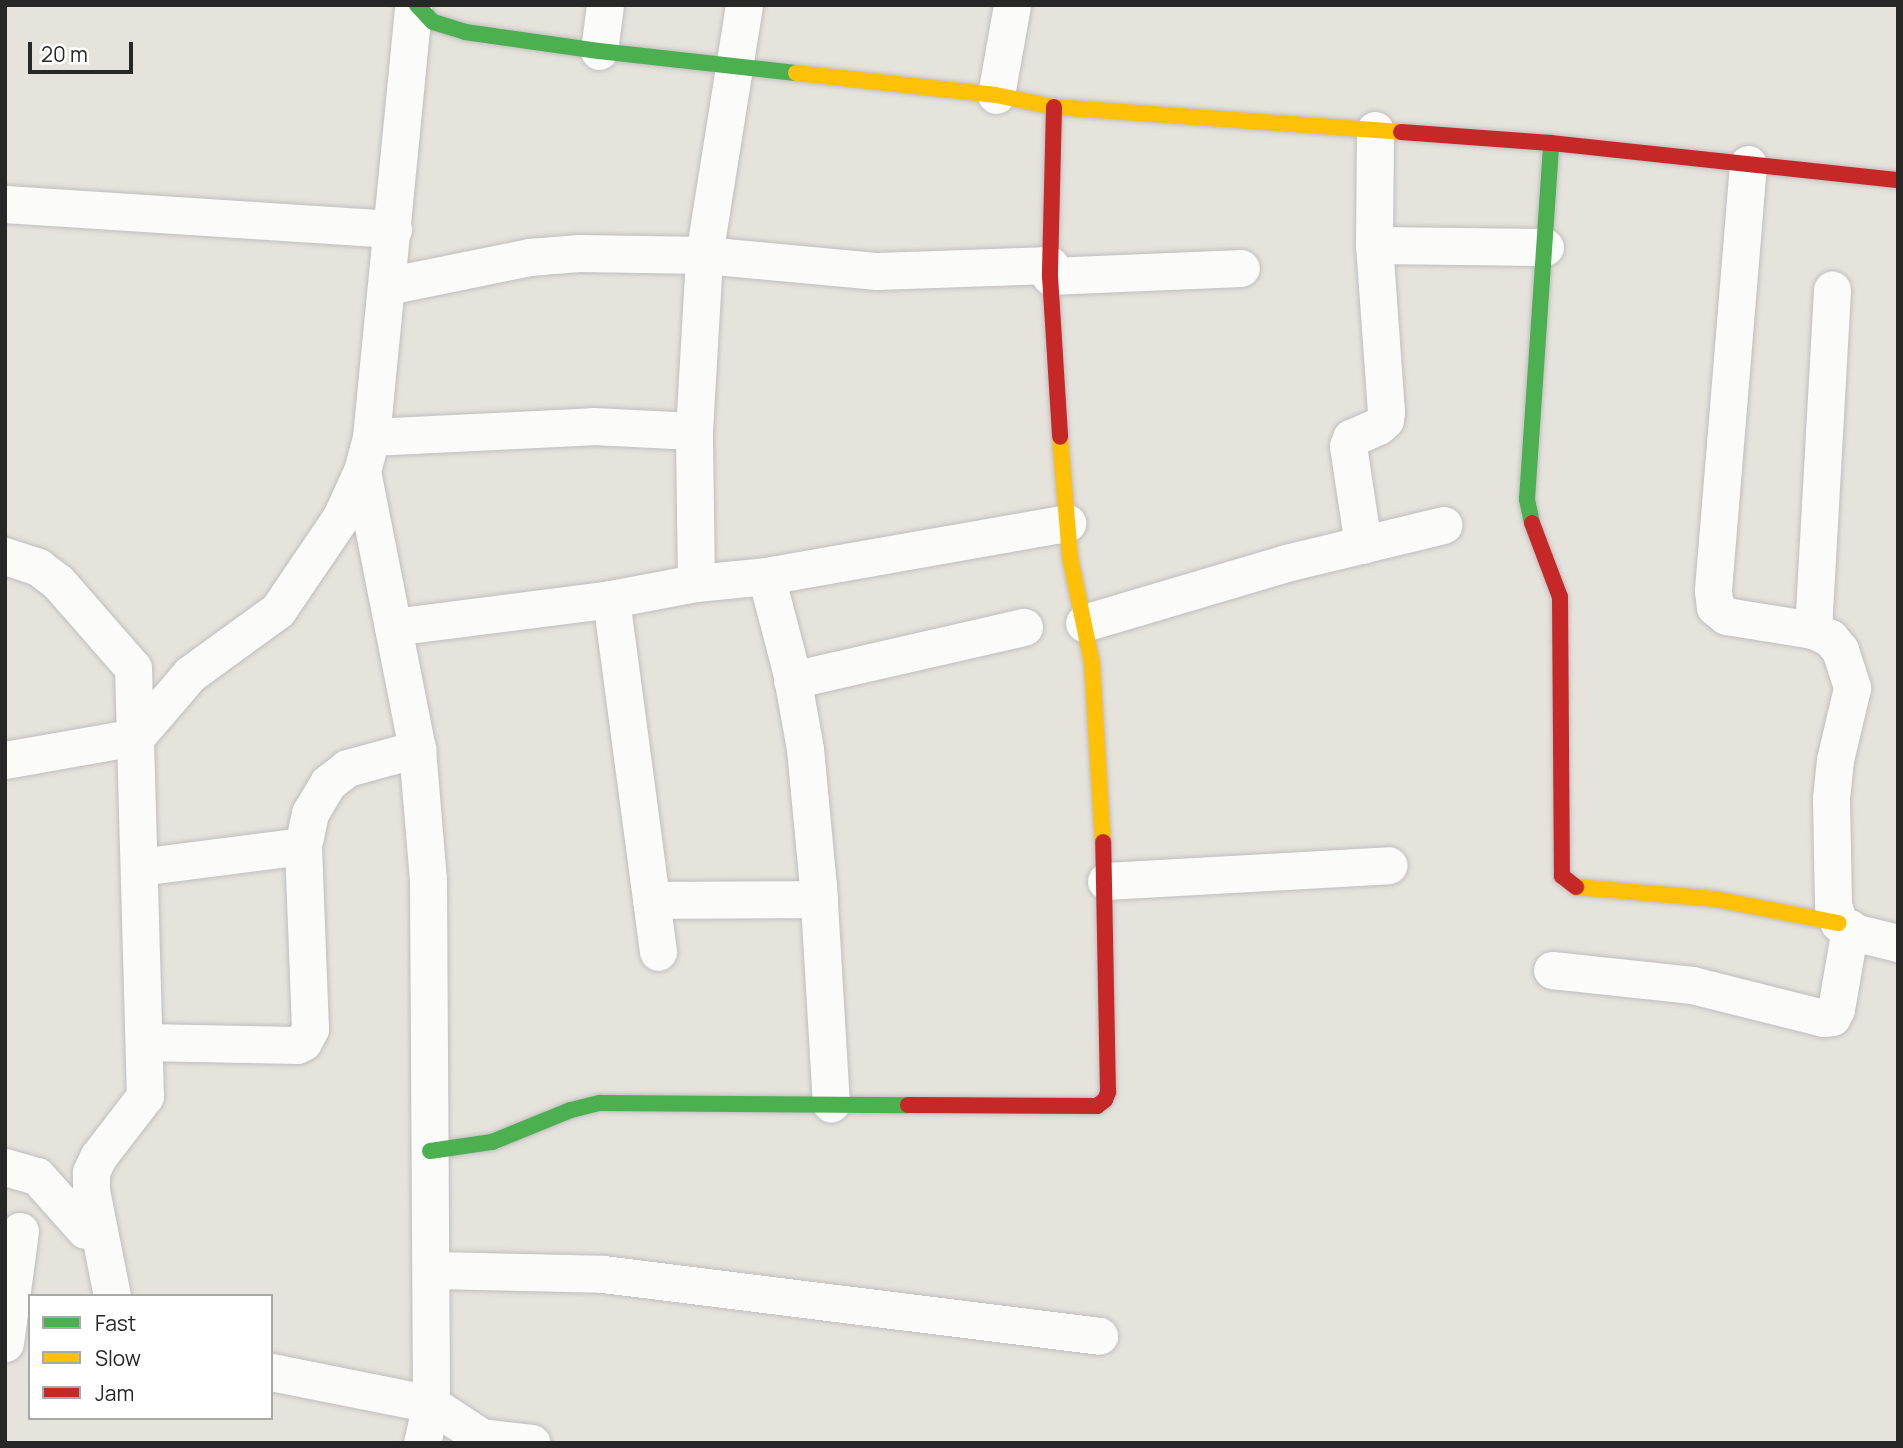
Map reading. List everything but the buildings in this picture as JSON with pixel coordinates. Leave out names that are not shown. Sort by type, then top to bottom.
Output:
[{"type":"street","points":[[415,5],[433,22],[465,32],[599,51],[996,95],[1054,107],[1551,143],[1898,180]]},
{"type":"street","points":[[5,760],[136,737],[177,686],[197,667],[278,610],[341,517],[362,471],[371,436],[415,5]]},
{"type":"street","points":[[599,51],[605,5]]},
{"type":"street","points":[[696,583],[694,431],[704,255],[744,5]]},
{"type":"street","points":[[996,95],[1012,5]]},
{"type":"street","points":[[430,1151],[492,1142],[571,1110],[600,1103],[1097,1106],[1105,1100],[1108,1092],[1106,881],[1092,663],[1070,557],[1050,271],[1054,107]]},
{"type":"street","points":[[1363,545],[1348,446],[1351,438],[1385,420],[1387,412],[1374,244],[1375,130]]},
{"type":"street","points":[[1551,143],[1527,499],[1532,523],[1560,597],[1562,876],[1568,883],[1579,888],[1715,899],[1845,926],[1898,943]]},
{"type":"street","points":[[1552,970],[1692,985],[1822,1018],[1832,1017],[1836,1009],[1845,926],[1833,905],[1830,799],[1835,760],[1852,688],[1840,650],[1830,638],[1813,630],[1726,616],[1715,607],[1713,591],[1748,164]]},
{"type":"street","points":[[5,204],[393,229]]},
{"type":"street","points":[[1374,244],[1545,247]]},
{"type":"street","points":[[387,286],[529,257],[579,253],[704,255],[877,271],[1241,268]]},
{"type":"street","points":[[1813,630],[1832,290]]},
{"type":"street","points":[[371,436],[593,426],[694,431]]},
{"type":"street","points":[[362,471],[417,749],[428,879],[431,1404],[422,1443]]},
{"type":"street","points":[[393,627],[611,599],[696,583],[766,576],[1067,523]]},
{"type":"street","points":[[1084,623],[1286,563],[1443,526]]},
{"type":"street","points":[[5,556],[38,567],[58,582],[133,668],[145,1096],[98,1157],[91,1172],[92,1229],[111,1294]]},
{"type":"street","points":[[766,576],[792,680],[805,749],[819,899],[831,1104]]},
{"type":"street","points":[[611,599],[658,952]]},
{"type":"street","points":[[792,680],[1024,627]]},
{"type":"street","points":[[144,1042],[297,1045],[303,1042],[310,1029],[303,846],[310,813],[328,782],[347,768],[417,749]]},
{"type":"street","points":[[139,867],[303,846]]},
{"type":"street","points":[[1106,881],[1389,865]]},
{"type":"street","points":[[651,900],[819,899]]},
{"type":"street","points":[[5,1167],[37,1175],[92,1229]]},
{"type":"street","points":[[28,1348],[5,1345],[12,1232],[92,1229]]},
{"type":"street","points":[[432,1270],[603,1274],[1098,1336]]},
{"type":"street","points":[[273,1372],[431,1404],[481,1437],[532,1443]]},
{"type":"traffic: fast","points":[[417,5],[433,22],[465,32],[599,51],[796,73]]},
{"type":"traffic: fast","points":[[1532,523],[1527,499],[1551,143]]},
{"type":"traffic: fast","points":[[430,1151],[492,1142],[571,1110],[600,1103],[908,1105]]},
{"type":"traffic: slow","points":[[796,73],[996,95],[1054,107],[1401,132]]},
{"type":"traffic: slow","points":[[1060,437],[1070,557],[1092,663],[1103,842]]},
{"type":"traffic: slow","points":[[1576,887],[1715,899],[1839,923]]},
{"type":"traffic: jam","points":[[1054,107],[1050,276],[1060,437]]},
{"type":"traffic: jam","points":[[1401,132],[1551,143],[1898,180]]},
{"type":"traffic: jam","points":[[1532,523],[1560,597],[1562,876],[1576,887]]},
{"type":"traffic: jam","points":[[908,1105],[1097,1106],[1105,1100],[1108,1092],[1103,842]]}]
